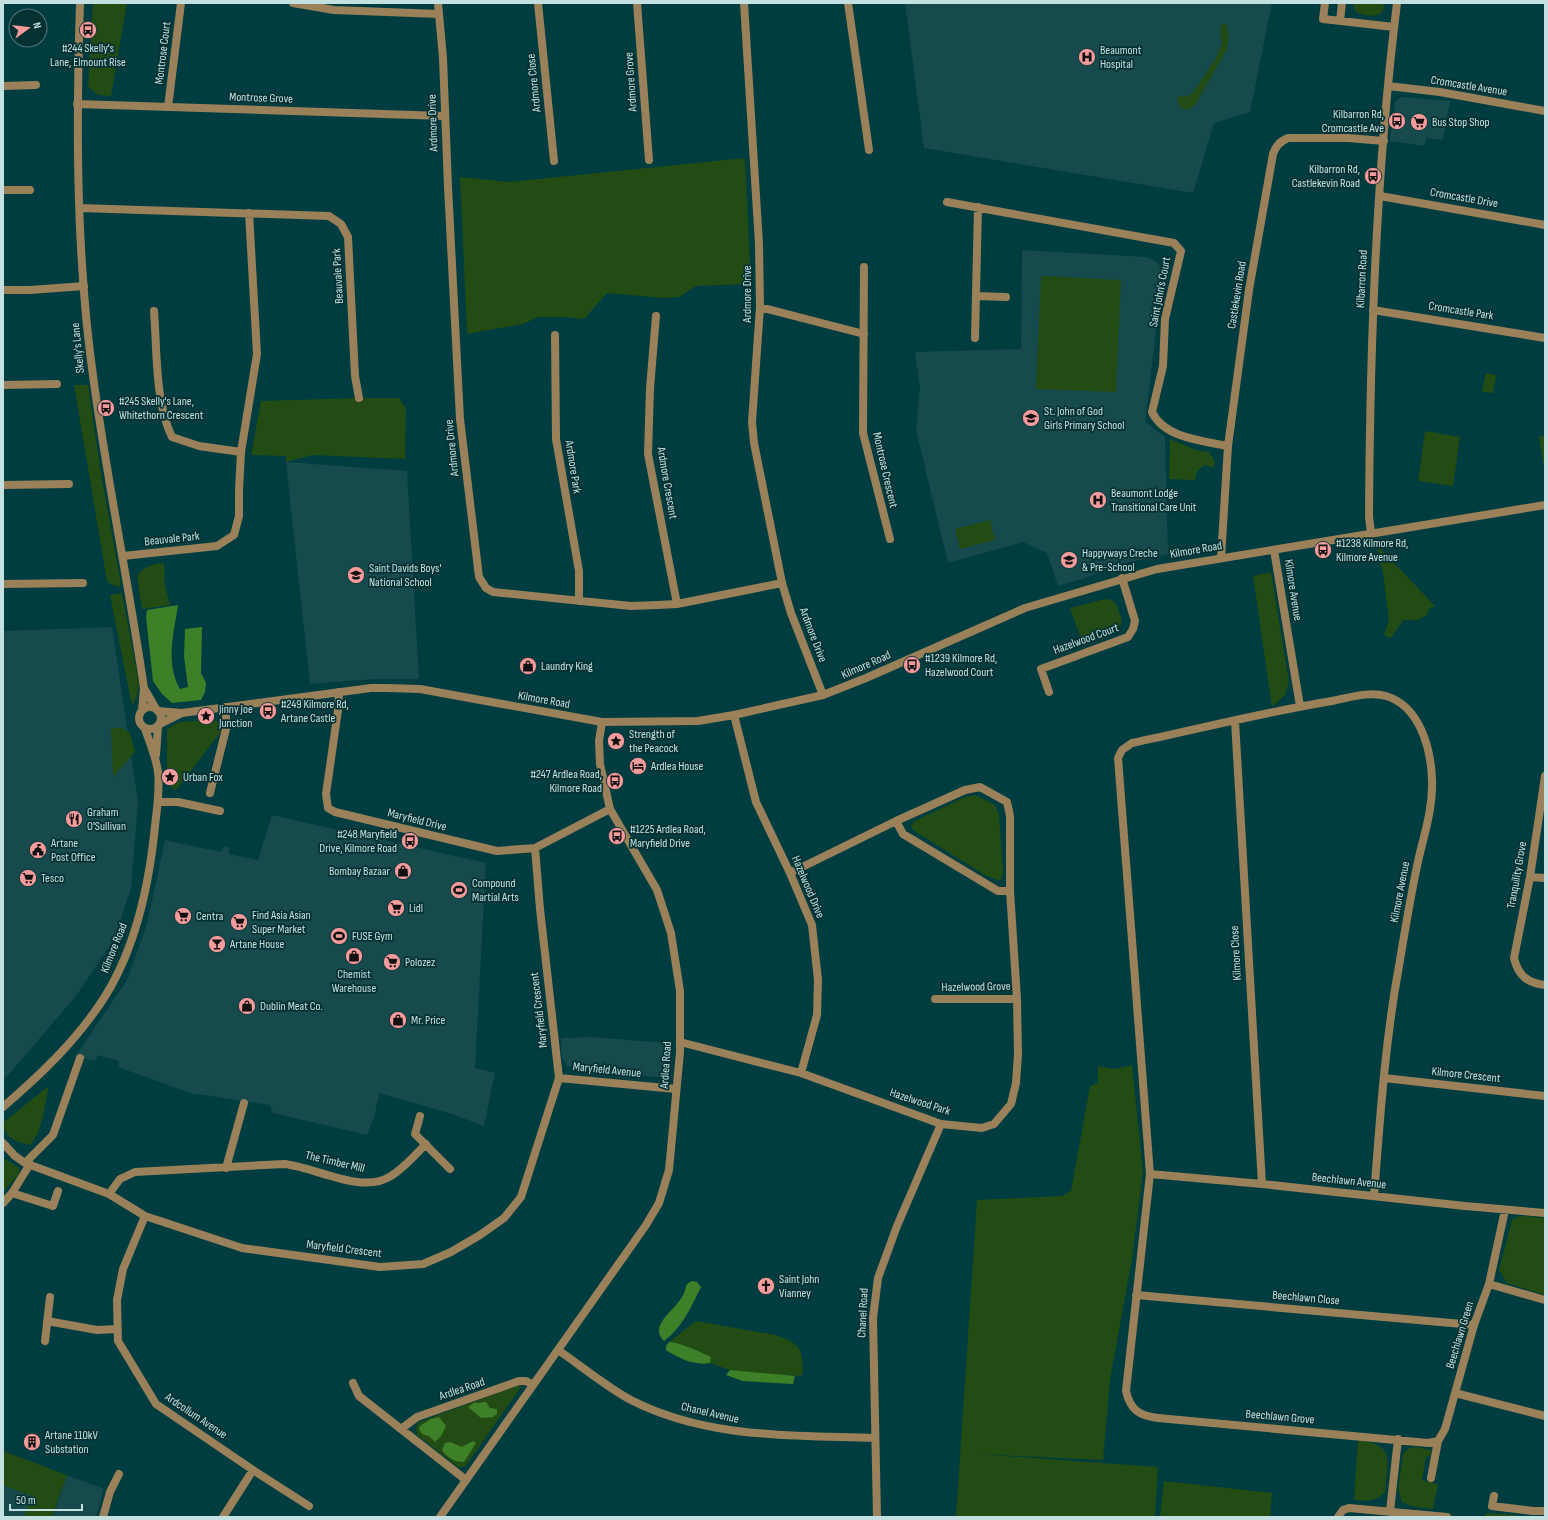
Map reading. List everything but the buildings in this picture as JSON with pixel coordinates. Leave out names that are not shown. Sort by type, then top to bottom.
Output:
[{"type":"street","name":"Skelly's Lane","points":[[80,3],[77,104],[84,286],[94,382],[144,688],[142,710]]},
{"type":"street","name":"Montrose Court","points":[[168,107],[181,3]]},
{"type":"street","points":[[293,3],[439,14]]},
{"type":"street","name":"Ardmore Drive","points":[[438,3],[443,58],[444,116],[460,419],[479,577],[486,588],[493,592],[631,606],[677,604],[782,583]]},
{"type":"street","name":"Ardmore Close","points":[[538,3],[554,161]]},
{"type":"street","name":"Ardmore Grove","points":[[637,3],[649,160]]},
{"type":"street","name":"Ardmore Drive","points":[[744,3],[759,244],[760,307],[752,422],[758,470],[782,583],[791,612],[824,695]]},
{"type":"street","points":[[848,3],[869,150]]},
{"type":"street","points":[[1325,3],[1323,19],[1394,26]]},
{"type":"street","points":[[1340,21],[1342,3]]},
{"type":"street","name":"Kilbarron Road","points":[[1371,533],[1369,517],[1370,386],[1373,310],[1388,86],[1397,3]]},
{"type":"street","points":[[3,86],[36,85]]},
{"type":"street","name":"Cromcastle Avenue","points":[[1388,86],[1440,92],[1545,111]]},
{"type":"street","name":"Montrose Grove","points":[[77,104],[444,116]]},
{"type":"street","name":"Castlekevin Road","points":[[1221,558],[1228,446],[1249,290],[1273,154],[1276,146],[1281,141],[1296,138],[1348,138],[1384,141]]},
{"type":"street","points":[[3,190],[30,190]]},
{"type":"street","name":"Cromcastle Drive","points":[[1380,196],[1545,225]]},
{"type":"street","name":"Saint John's Court","points":[[947,202],[1174,243],[1181,251],[1165,319],[1163,366],[1152,412],[1156,422],[1175,433],[1228,446]]},
{"type":"street","points":[[975,338],[978,207]]},
{"type":"street","name":"Beauvale Park","points":[[80,208],[329,216],[341,224],[348,237],[355,376],[359,398]]},
{"type":"street","name":"Beauvale Park","points":[[123,556],[217,546],[234,535],[240,516],[239,490],[241,452],[257,354],[249,213]]},
{"type":"street","name":"Montrose Crescent","points":[[864,267],[863,433],[890,539]]},
{"type":"street","points":[[3,290],[30,290],[84,286]]},
{"type":"street","points":[[976,296],[1006,297]]},
{"type":"street","points":[[760,307],[864,334]]},
{"type":"street","name":"Cromcastle Park","points":[[1373,310],[1545,338]]},
{"type":"street","points":[[154,311],[161,406],[167,427],[172,436],[181,441],[199,446],[241,452]]},
{"type":"street","name":"Ardmore Crescent","points":[[656,316],[648,454],[677,604]]},
{"type":"street","name":"Ardmore Park","points":[[555,335],[556,439],[579,571],[580,601]]},
{"type":"street","points":[[3,385],[57,384]]},
{"type":"street","points":[[3,485],[69,484]]},
{"type":"street","name":"Kilmore Road","points":[[157,710],[182,713],[371,688],[420,689],[602,722],[698,721],[734,715],[824,695],[1025,608],[1122,578],[1157,569],[1545,505]]},
{"type":"street","name":"Kilmore Avenue","points":[[1274,550],[1300,706]]},
{"type":"street","name":"Hazelwood Court","points":[[1049,692],[1041,669],[1128,637],[1133,629],[1135,621],[1122,578]]},
{"type":"street","points":[[3,584],[83,582]]},
{"type":"street","name":"Skelly's Lane","points":[[144,688],[157,710]]},
{"type":"street","name":"Maryfield Drive","points":[[339,692],[338,710],[326,794],[327,804],[331,811],[342,815],[497,851],[535,848],[610,809]]},
{"type":"street","name":"Kilmore Avenue","points":[[1128,1400],[1126,1391],[1150,1174],[1118,758],[1122,750],[1132,743],[1300,706],[1370,694],[1386,696],[1402,704],[1417,720],[1426,743],[1432,780],[1428,825],[1419,856],[1398,968],[1384,1078],[1374,1196]]},
{"type":"street","points":[[150,707],[157,710],[161,718],[158,725],[151,730],[145,729],[138,721],[138,716],[142,710],[150,707]]},
{"type":"street","points":[[210,793],[226,729],[226,707]]},
{"type":"street","name":"Kilmore Road","points":[[3,1107],[33,1081],[68,1046],[100,1004],[113,982],[124,957],[142,904],[153,850],[158,802],[158,774],[156,758],[158,725],[182,713]]},
{"type":"street","name":"Hazelwood Drive","points":[[734,715],[756,802],[790,873],[812,925],[818,980],[817,1015],[801,1073]]},
{"type":"street","name":"Kilmore Close","points":[[1235,721],[1262,1184]]},
{"type":"street","name":"Ardlea Road","points":[[440,1517],[621,1264],[659,1203],[669,1170],[680,1042],[680,991],[670,933],[657,890],[610,809],[600,764],[599,741],[602,722]]},
{"type":"street","name":"Kilmore Road","points":[[145,729],[156,758]]},
{"type":"street","name":"Tranquility Grove","points":[[1545,776],[1530,877],[1514,958],[1516,969],[1522,976],[1534,984],[1545,985]]},
{"type":"street","name":"Hazelwood Park","points":[[680,1042],[801,1073],[941,1124],[982,1128],[994,1124],[1011,1104],[1016,1083],[1018,1054],[1017,998],[1010,891],[1010,816],[1007,802],[980,787],[965,790],[896,821],[790,873]]},
{"type":"street","points":[[158,802],[178,802],[220,811]]},
{"type":"street","points":[[896,821],[903,834],[998,891],[1010,891]]},
{"type":"street","name":"Maryfield Crescent","points":[[3,1143],[15,1156],[28,1164],[110,1194],[145,1216],[242,1248],[380,1267],[423,1264],[451,1252],[480,1235],[504,1218],[521,1197],[559,1078],[540,908],[535,848]]},
{"type":"street","points":[[1530,877],[1545,878]]},
{"type":"street","name":"Hazelwood Grove","points":[[935,1000],[1017,998]]},
{"type":"street","points":[[3,1203],[12,1193],[28,1164],[52,1135],[80,1058]]},
{"type":"street","name":"Maryfield Avenue","points":[[559,1078],[676,1089]]},
{"type":"street","name":"Kilmore Crescent","points":[[1384,1078],[1545,1096]]},
{"type":"street","points":[[226,1168],[244,1103]]},
{"type":"street","points":[[420,1116],[415,1134],[450,1169]]},
{"type":"street","name":"Chanel Road","points":[[877,1517],[873,1318],[878,1278],[941,1124]]},
{"type":"street","name":"The Timber Mill","points":[[110,1194],[120,1179],[135,1172],[284,1164],[295,1165],[365,1183],[386,1179],[393,1175],[426,1144]]},
{"type":"street","name":"Beechlawn Avenue","points":[[1150,1174],[1545,1213]]},
{"type":"street","points":[[12,1193],[53,1206],[58,1191]]},
{"type":"street","name":"Beechlawn Green","points":[[1431,1478],[1438,1440],[1445,1429],[1474,1325],[1489,1284],[1505,1210]]},
{"type":"street","name":"Ardcollum Avenue","points":[[145,1216],[123,1269],[117,1300],[118,1341],[156,1404],[309,1506]]},
{"type":"street","points":[[1489,1284],[1545,1300]]},
{"type":"street","name":"Beechlawn Close","points":[[1136,1295],[1474,1325]]},
{"type":"street","points":[[45,1341],[50,1297]]},
{"type":"street","points":[[47,1321],[97,1330],[117,1329]]},
{"type":"street","name":"Chanel Avenue","points":[[558,1350],[629,1399],[653,1410],[700,1425],[742,1433],[875,1438]]},
{"type":"street","name":"Ardlea Road","points":[[400,1429],[417,1417],[519,1381],[533,1385]]},
{"type":"street","points":[[353,1383],[360,1396],[466,1480]]},
{"type":"street","points":[[1455,1393],[1545,1416]]},
{"type":"street","name":"Beechlawn Grove","points":[[1128,1400],[1132,1408],[1140,1414],[1149,1417],[1428,1443],[1438,1440]]},
{"type":"street","points":[[1390,1511],[1398,1439]]},
{"type":"street","points":[[223,1517],[253,1470]]},
{"type":"street","points":[[103,1517],[110,1492],[119,1474]]},
{"type":"street","points":[[1494,1496],[1492,1506],[1545,1511]]},
{"type":"street","points":[[1338,1516],[1343,1510],[1348,1508],[1447,1517]]},
{"type":"shaded area","name":"Beaumont Hospital","points":[[905,3],[1272,3],[1250,112],[1214,123],[1193,193],[924,148]]},
{"type":"shaded area","points":[[1401,97],[1450,101],[1443,140],[1427,138],[1424,146],[1390,141],[1395,102]]},
{"type":"shaded area","name":"St. John of God Girls Primary School","points":[[1022,250],[1147,257],[1158,263],[1163,273],[1145,422],[1165,437],[1168,554],[1116,565],[1086,578],[1058,586],[1047,553],[1023,542],[948,563],[916,430],[920,386],[915,352],[1021,349]]},
{"type":"shaded area","name":"Saint Davids Boys' National School","points":[[286,462],[407,471],[419,679],[374,679],[310,684]]},
{"type":"shaded area","points":[[112,627],[138,802],[131,888],[114,939],[76,996],[3,1081],[3,631]]},
{"type":"shaded area","points":[[272,815],[486,863],[475,1068],[495,1073],[484,1126],[452,1114],[379,1093],[375,1114],[367,1135],[273,1113],[270,1105],[190,1093],[118,1067],[119,1061],[98,1055],[95,1061],[75,1057],[127,980],[147,924],[165,840],[221,852],[224,846],[229,847],[229,854],[258,860]]},
{"type":"shaded area","points":[[591,1037],[666,1043],[662,1078],[567,1066],[562,1057],[561,1038]]},
{"type":"shaded area","points":[[67,1475],[104,1489],[96,1517],[53,1517]]},
{"type":"shaded area","points":[[3,1485],[32,1496],[24,1517],[3,1517]]},
{"type":"green space","points":[[93,3],[127,3],[111,96],[98,95],[88,87]]},
{"type":"green space","points":[[1353,3],[1384,3],[1383,12],[1373,16],[1362,14],[1355,11]]},
{"type":"green space","points":[[1222,24],[1226,24],[1229,36],[1227,49],[1195,105],[1188,110],[1180,108],[1177,97],[1191,95],[1212,65],[1221,46],[1220,29]]},
{"type":"green space","points":[[745,158],[751,284],[696,286],[679,297],[663,298],[607,293],[584,319],[538,317],[523,324],[467,334],[460,177],[509,182]]},
{"type":"green space","points":[[1041,276],[1121,280],[1116,392],[1036,389]]},
{"type":"green space","points":[[1486,373],[1496,375],[1493,393],[1482,392]]},
{"type":"green space","points":[[74,385],[88,385],[101,474],[121,584],[119,587],[110,584],[107,581]]},
{"type":"green space","points":[[399,398],[406,409],[405,459],[312,455],[286,462],[286,456],[251,455],[261,401]]},
{"type":"green space","points":[[1425,431],[1460,437],[1453,486],[1418,481]]},
{"type":"green space","points":[[1539,436],[1545,437],[1545,474]]},
{"type":"green space","points":[[1170,439],[1196,450],[1209,452],[1215,461],[1214,468],[1205,465],[1203,466],[1199,469],[1195,480],[1169,479]]},
{"type":"green space","points":[[990,520],[995,540],[960,549],[955,529]]},
{"type":"green space","points":[[1376,544],[1435,606],[1429,609],[1426,616],[1417,620],[1403,620],[1391,638],[1384,635],[1389,621],[1383,572]]},
{"type":"green space","points":[[164,563],[165,586],[170,605],[142,609],[137,576],[149,566]]},
{"type":"green space","points":[[1271,572],[1289,682],[1285,695],[1272,707],[1253,576]]},
{"type":"green space","points":[[122,593],[139,684],[137,697],[132,706],[110,595]]},
{"type":"green space","points":[[1105,599],[1112,600],[1116,604],[1122,620],[1121,625],[1106,636],[1083,644],[1070,608]]},
{"type":"green space","points":[[178,605],[172,648],[175,679],[180,689],[188,687],[184,656],[185,629],[202,627],[201,673],[206,683],[205,692],[201,700],[172,703],[162,694],[153,681],[146,617],[147,610]]},
{"type":"green space","points":[[212,720],[220,722],[223,729],[176,790],[167,785],[167,729],[179,722]]},
{"type":"green space","points":[[111,728],[122,728],[130,733],[135,752],[113,777]]},
{"type":"green space","points":[[975,795],[995,805],[999,815],[1003,871],[1002,879],[999,880],[986,876],[913,830],[911,825],[915,821],[963,798]]},
{"type":"green space","points":[[1132,1065],[1143,1171],[1132,1259],[1110,1380],[1103,1460],[976,1454],[1158,1467],[1155,1517],[956,1517],[977,1200],[1062,1196],[1071,1191],[1090,1086],[1098,1083],[1098,1066],[1115,1069]]},
{"type":"green space","points":[[49,1086],[41,1125],[34,1139],[30,1145],[16,1141],[5,1131],[5,1121]]},
{"type":"green space","points":[[3,1158],[19,1168],[19,1174],[3,1192]]},
{"type":"green space","points":[[1520,1216],[1545,1218],[1545,1295],[1507,1283],[1499,1270],[1512,1220]]},
{"type":"green space","points":[[692,1281],[697,1282],[701,1287],[681,1323],[664,1341],[659,1330],[661,1324],[664,1318],[679,1302],[684,1294],[687,1284]]},
{"type":"green space","points":[[696,1321],[776,1335],[791,1342],[796,1345],[801,1354],[803,1375],[763,1374],[730,1370],[710,1363],[711,1357],[684,1345],[669,1342]]},
{"type":"green space","points":[[669,1342],[684,1345],[711,1357],[710,1363],[704,1364],[687,1361],[676,1356],[666,1350],[666,1346]]},
{"type":"green space","points":[[730,1370],[795,1376],[793,1384],[743,1381],[726,1375]]},
{"type":"green space","points":[[519,1385],[521,1387],[465,1467],[458,1467],[417,1435],[416,1427],[419,1422]]},
{"type":"green space","points":[[475,1402],[486,1402],[490,1408],[497,1409],[497,1414],[493,1417],[481,1418],[468,1407]]},
{"type":"green space","points":[[439,1417],[446,1426],[441,1436],[435,1442],[429,1436],[422,1434],[419,1429],[420,1426],[431,1419]]},
{"type":"green space","points":[[1358,1440],[1370,1442],[1379,1446],[1384,1450],[1387,1456],[1388,1463],[1385,1492],[1378,1498],[1371,1500],[1354,1500]]},
{"type":"green space","points":[[473,1441],[476,1443],[464,1462],[458,1462],[452,1459],[442,1450],[445,1443],[450,1442],[462,1447]]},
{"type":"green space","points":[[1416,1447],[1431,1450],[1431,1455],[1426,1457],[1422,1480],[1438,1484],[1433,1509],[1411,1506],[1402,1502],[1398,1489],[1403,1454],[1409,1448]]},
{"type":"green space","points":[[3,1451],[67,1475],[52,1517],[24,1517],[32,1496],[3,1485]]},
{"type":"green space","points":[[1164,1481],[1272,1493],[1270,1517],[1160,1517]]},
{"type":"green space","points":[[1487,1513],[1525,1516],[1525,1517],[1484,1517]]},
{"type":"place","name":"#244 Skelly's Lane, Elmount Rise","points":[[88,30]]},
{"type":"place","name":"Beaumont Hospital","points":[[1087,57]]},
{"type":"place","name":"Kilbarron Rd, Cromcastle Ave","points":[[1397,121]]},
{"type":"place","name":"Bus Stop Shop","points":[[1419,122]]},
{"type":"place","name":"Kilbarron Rd, Castlekevin Road","points":[[1373,176]]},
{"type":"place","name":"#245 Skelly's Lane, Whitethorn Crescent","points":[[106,408]]},
{"type":"place","name":"St. John of God Girls Primary School","points":[[1031,418]]},
{"type":"place","name":"Beaumont Lodge Transitional Care Unit","points":[[1098,500]]},
{"type":"place","name":"#1238 Kilmore Rd, Kilmore Avenue","points":[[1323,550]]},
{"type":"place","name":"Happyways Creche & Pre-School","points":[[1069,560]]},
{"type":"place","name":"Saint Davids Boys' National School","points":[[356,575]]},
{"type":"place","name":"#1239 Kilmore Rd, Hazelwood Court","points":[[912,665]]},
{"type":"place","name":"Laundry King","points":[[528,666]]},
{"type":"place","name":"#249 Kilmore Rd, Artane Castle","points":[[268,711]]},
{"type":"place","name":"Jinny Joe Junction","points":[[206,716]]},
{"type":"place","name":"Strength of the Peacock","points":[[616,741]]},
{"type":"place","name":"Ardlea House","points":[[638,766]]},
{"type":"place","name":"Urban Fox","points":[[170,777]]},
{"type":"place","name":"#247 Ardlea Road, Kilmore Road","points":[[615,781]]},
{"type":"place","name":"Graham O'Sullivan","points":[[74,819]]},
{"type":"place","name":"#1225 Ardlea Road, Maryfield Drive","points":[[617,836]]},
{"type":"place","name":"#248 Maryfield Drive, Kilmore Road","points":[[410,841]]},
{"type":"place","name":"Artane Post Office","points":[[38,850]]},
{"type":"place","name":"Bombay Bazaar","points":[[403,871]]},
{"type":"place","name":"Tesco","points":[[28,878]]},
{"type":"place","name":"Compound Martial Arts","points":[[459,890]]},
{"type":"place","name":"Lidl","points":[[396,908]]},
{"type":"place","name":"Centra","points":[[183,916]]},
{"type":"place","name":"Find Asia Asian Super Market","points":[[239,922]]},
{"type":"place","name":"FUSE Gym","points":[[339,936]]},
{"type":"place","name":"Artane House","points":[[217,944]]},
{"type":"place","name":"Chemist Warehouse","points":[[354,956]]},
{"type":"place","name":"Polozez","points":[[392,962]]},
{"type":"place","name":"Dublin Meat Co.","points":[[247,1006]]},
{"type":"place","name":"Mr. Price","points":[[398,1020]]},
{"type":"place","name":"Saint John Vianney","points":[[766,1286]]},
{"type":"place","name":"Artane 110kV Substation","points":[[32,1442]]}]
